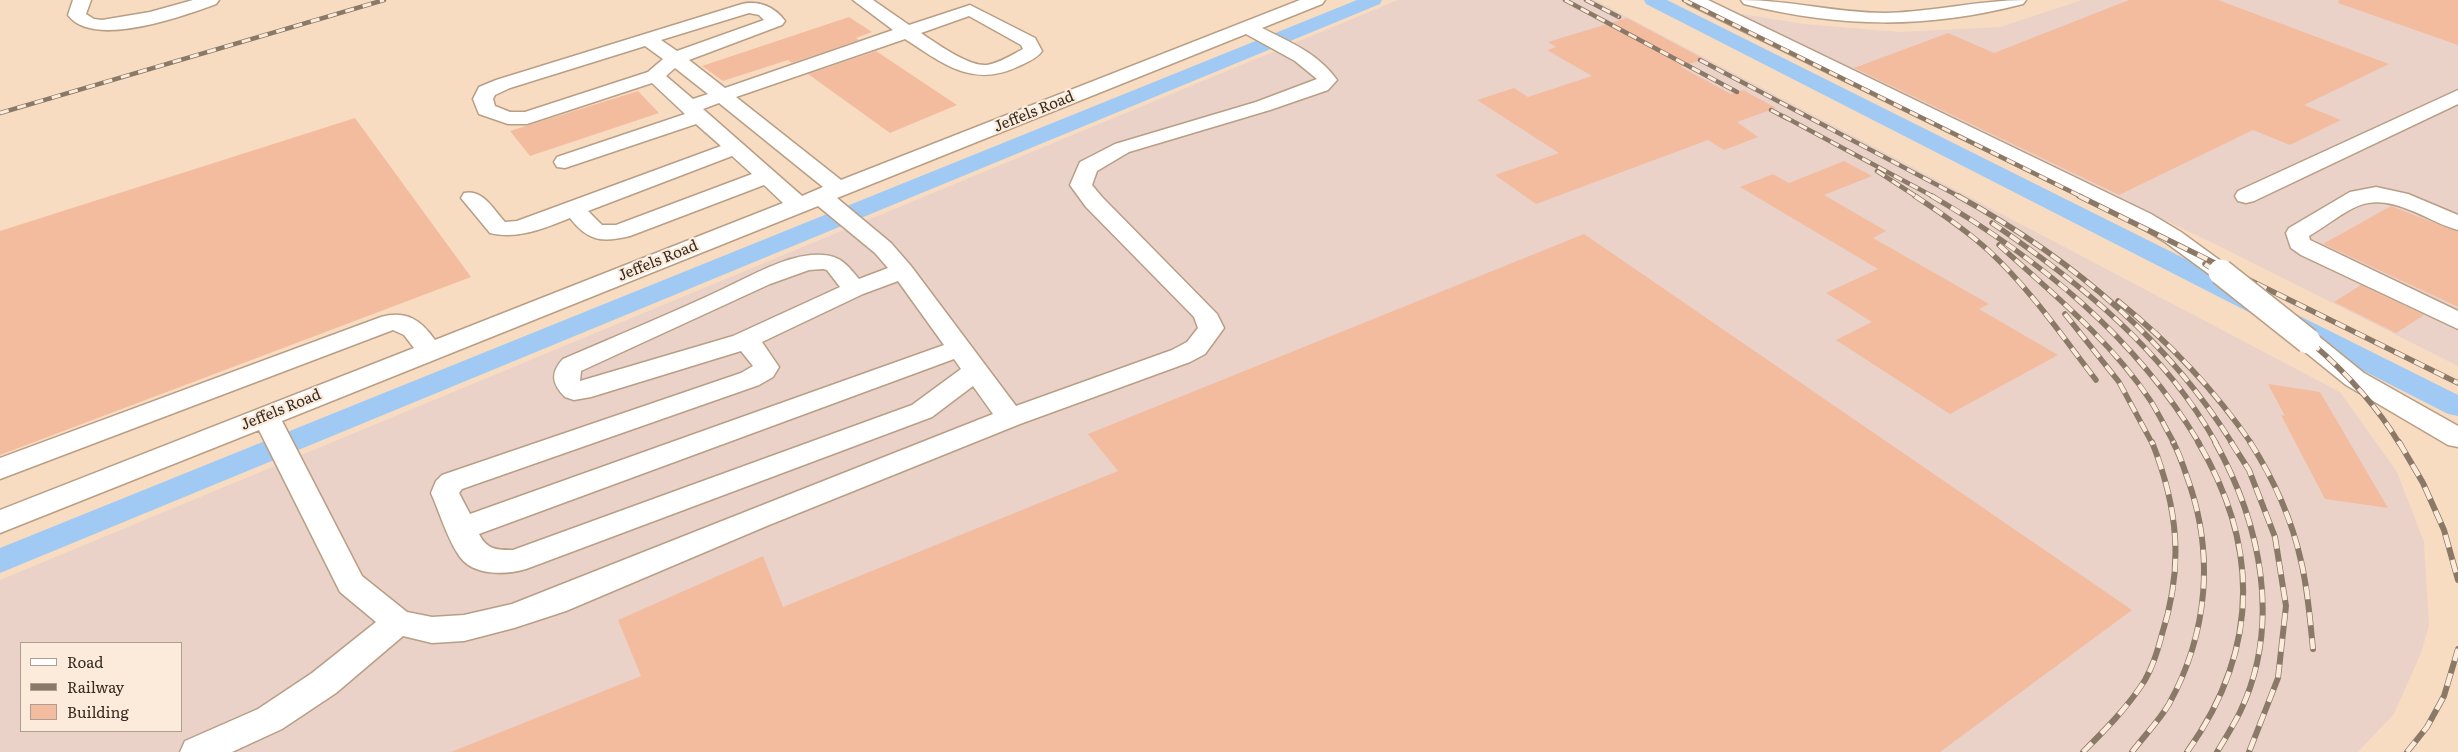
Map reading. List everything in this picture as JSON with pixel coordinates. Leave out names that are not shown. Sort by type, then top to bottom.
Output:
[{"type":"street","points":[[82,0],[78,16],[88,24],[98,25],[146,17],[210,0]]},
{"type":"street","points":[[862,0],[908,32],[971,70],[982,71],[1000,67],[1033,51],[1028,42],[953,0]]},
{"type":"street","name":"Jeffels Road","points":[[0,522],[270,424],[430,351],[1316,0]]},
{"type":"street","points":[[1694,0],[2143,219],[2174,237],[2355,379],[2458,438]]},
{"type":"street","points":[[1750,0],[1799,11],[1878,18],[1967,11],[2017,0]]},
{"type":"street","points":[[748,8],[764,10],[776,20],[764,27],[676,59],[654,76],[527,118],[508,118],[494,115],[486,110],[483,100],[486,91],[647,38],[748,8]]},
{"type":"street","points":[[565,162],[694,111],[722,96],[970,10]]},
{"type":"street","points":[[270,424],[351,584],[398,622],[432,630],[464,628],[539,608],[1010,418],[1181,356],[1196,348],[1204,340],[1211,328],[1205,314],[1094,202],[1081,185],[1088,167],[1122,148],[1263,106],[1320,86],[1327,80],[1322,72],[1293,53],[1246,27]]},
{"type":"street","points":[[647,38],[722,96],[820,197]]},
{"type":"street","points":[[654,76],[767,176],[820,197]]},
{"type":"street","points":[[2246,196],[2458,96]]},
{"type":"street","points":[[736,148],[574,208],[593,230],[606,235],[622,231],[767,176]]},
{"type":"street","points":[[2458,223],[2406,201],[2374,194],[2362,195],[2298,233],[2297,239],[2302,246],[2313,252],[2458,321]]},
{"type":"street","points":[[854,289],[835,265],[823,262],[806,263],[762,279],[733,294],[582,359],[566,370],[565,376],[569,388],[574,391],[582,391],[742,342],[854,289],[903,271],[1010,418]]},
{"type":"street","points":[[0,469],[390,322],[401,320],[408,324],[430,351]]},
{"type":"street","points":[[742,342],[752,346],[766,366],[764,371],[750,379],[452,482],[446,488],[445,493],[463,528],[472,551],[489,562],[514,562],[922,411],[975,371]]},
{"type":"street","points":[[463,528],[958,349]]},
{"type":"street","points":[[197,752],[270,719],[324,683],[398,622]]},
{"type":"lane","points":[[820,197],[883,248],[903,271]]},
{"type":"lane","points":[[472,198],[498,228],[506,229],[519,227],[574,208]]},
{"type":"shaded area","points":[[1398,0],[1595,0],[2340,392],[2397,472],[2424,542],[2429,626],[2421,653],[2394,714],[2358,752],[0,752],[0,580]]},
{"type":"shaded area","points":[[2082,0],[2458,0],[2458,366],[2217,245],[1723,11],[1804,24],[1899,32],[2000,27]]},
{"type":"building","points":[[2129,0],[2218,0],[2389,64],[2304,105],[2341,120],[2290,145],[2253,130],[2119,195],[1854,68],[1948,33],[1994,53]]},
{"type":"building","points":[[2339,0],[2458,0],[2458,45],[2338,3]]},
{"type":"building","points":[[849,17],[872,32],[856,38],[859,40],[792,63],[788,60],[723,81],[702,66]]},
{"type":"building","points":[[1627,18],[1704,59],[1681,67],[1731,94],[1743,90],[1776,108],[1737,122],[1758,137],[1724,150],[1708,140],[1536,204],[1495,175],[1559,153],[1477,100],[1514,88],[1528,97],[1592,76],[1547,50],[1556,47],[1548,42]]},
{"type":"building","points":[[876,51],[957,105],[890,133],[808,74]]},
{"type":"building","points":[[638,91],[659,113],[530,156],[510,131]]},
{"type":"building","points":[[355,118],[471,277],[0,455],[0,231]]},
{"type":"building","points":[[1844,161],[1872,176],[1824,195],[1886,231],[1873,238],[1989,304],[1979,309],[2058,355],[1950,414],[1836,340],[1872,322],[1826,293],[1878,269],[1740,187],[1773,174],[1789,183]]},
{"type":"building","points":[[2391,206],[2458,232],[2458,307],[2323,244]]},
{"type":"building","points":[[1584,234],[2132,610],[1940,752],[451,752],[641,676],[618,620],[763,556],[783,607],[1118,471],[1088,434]]},
{"type":"building","points":[[2361,285],[2424,315],[2396,333],[2334,302]]},
{"type":"building","points":[[2268,384],[2320,392],[2388,508],[2325,499],[2281,415],[2285,416]]},
{"type":"waterway","points":[[0,561],[1373,0]]},
{"type":"waterway","points":[[1653,0],[2458,407]]},
{"type":"railway","points":[[0,113],[384,0]]},
{"type":"railway","points":[[1565,0],[1737,92]]},
{"type":"railway","points":[[1586,0],[1619,17]]},
{"type":"railway","points":[[1684,0],[2082,197]]},
{"type":"railway","points":[[1700,60],[1960,197]]},
{"type":"railway","points":[[1771,110],[1788,119]]},
{"type":"railway","points":[[1783,116],[1934,197]]},
{"type":"railway","points":[[1877,171],[1917,197]]},
{"type":"railway","points":[[1915,196],[1971,236],[2004,266],[2045,313],[2096,380]]},
{"type":"railway","points":[[1932,196],[2009,246],[2046,273],[2081,303],[2114,334],[2145,368],[2174,404],[2199,443]]},
{"type":"railway","points":[[1958,196],[2038,245],[2111,302],[2177,368],[2206,404],[2232,443]]},
{"type":"railway","points":[[2079,196],[2458,383]]},
{"type":"railway","points":[[1992,223],[2056,269],[2117,320],[2171,378],[2195,409],[2216,443]]},
{"type":"railway","points":[[1999,245],[2060,299],[2117,357],[2150,400],[2174,443]]},
{"type":"railway","points":[[2205,264],[2286,322],[2337,366],[2381,416],[2399,443]]},
{"type":"railway","points":[[2118,301],[2190,367],[2222,404],[2251,443]]},
{"type":"railway","points":[[2065,314],[2119,382],[2152,443]]},
{"type":"railway","points":[[2083,752],[2124,709],[2145,680],[2155,658],[2169,609],[2173,585],[2175,537],[2168,490],[2152,442]]},
{"type":"railway","points":[[2132,752],[2165,710],[2182,677],[2199,621],[2203,592],[2204,564],[2196,506],[2173,442]]},
{"type":"railway","points":[[2187,752],[2211,714],[2228,676],[2239,637],[2243,599],[2241,560],[2233,521],[2219,482],[2198,442]]},
{"type":"railway","points":[[2215,442],[2244,506],[2254,540],[2263,610],[2260,644],[2253,678],[2240,712],[2217,752]]},
{"type":"railway","points":[[2231,442],[2249,470],[2275,537],[2286,606],[2278,678],[2249,752]]},
{"type":"railway","points":[[2250,442],[2281,500],[2297,546],[2305,583],[2313,649]]},
{"type":"railway","points":[[2399,442],[2423,483],[2444,530],[2458,580]]},
{"type":"railway","points":[[2407,752],[2427,727],[2444,696],[2458,649]]}]
